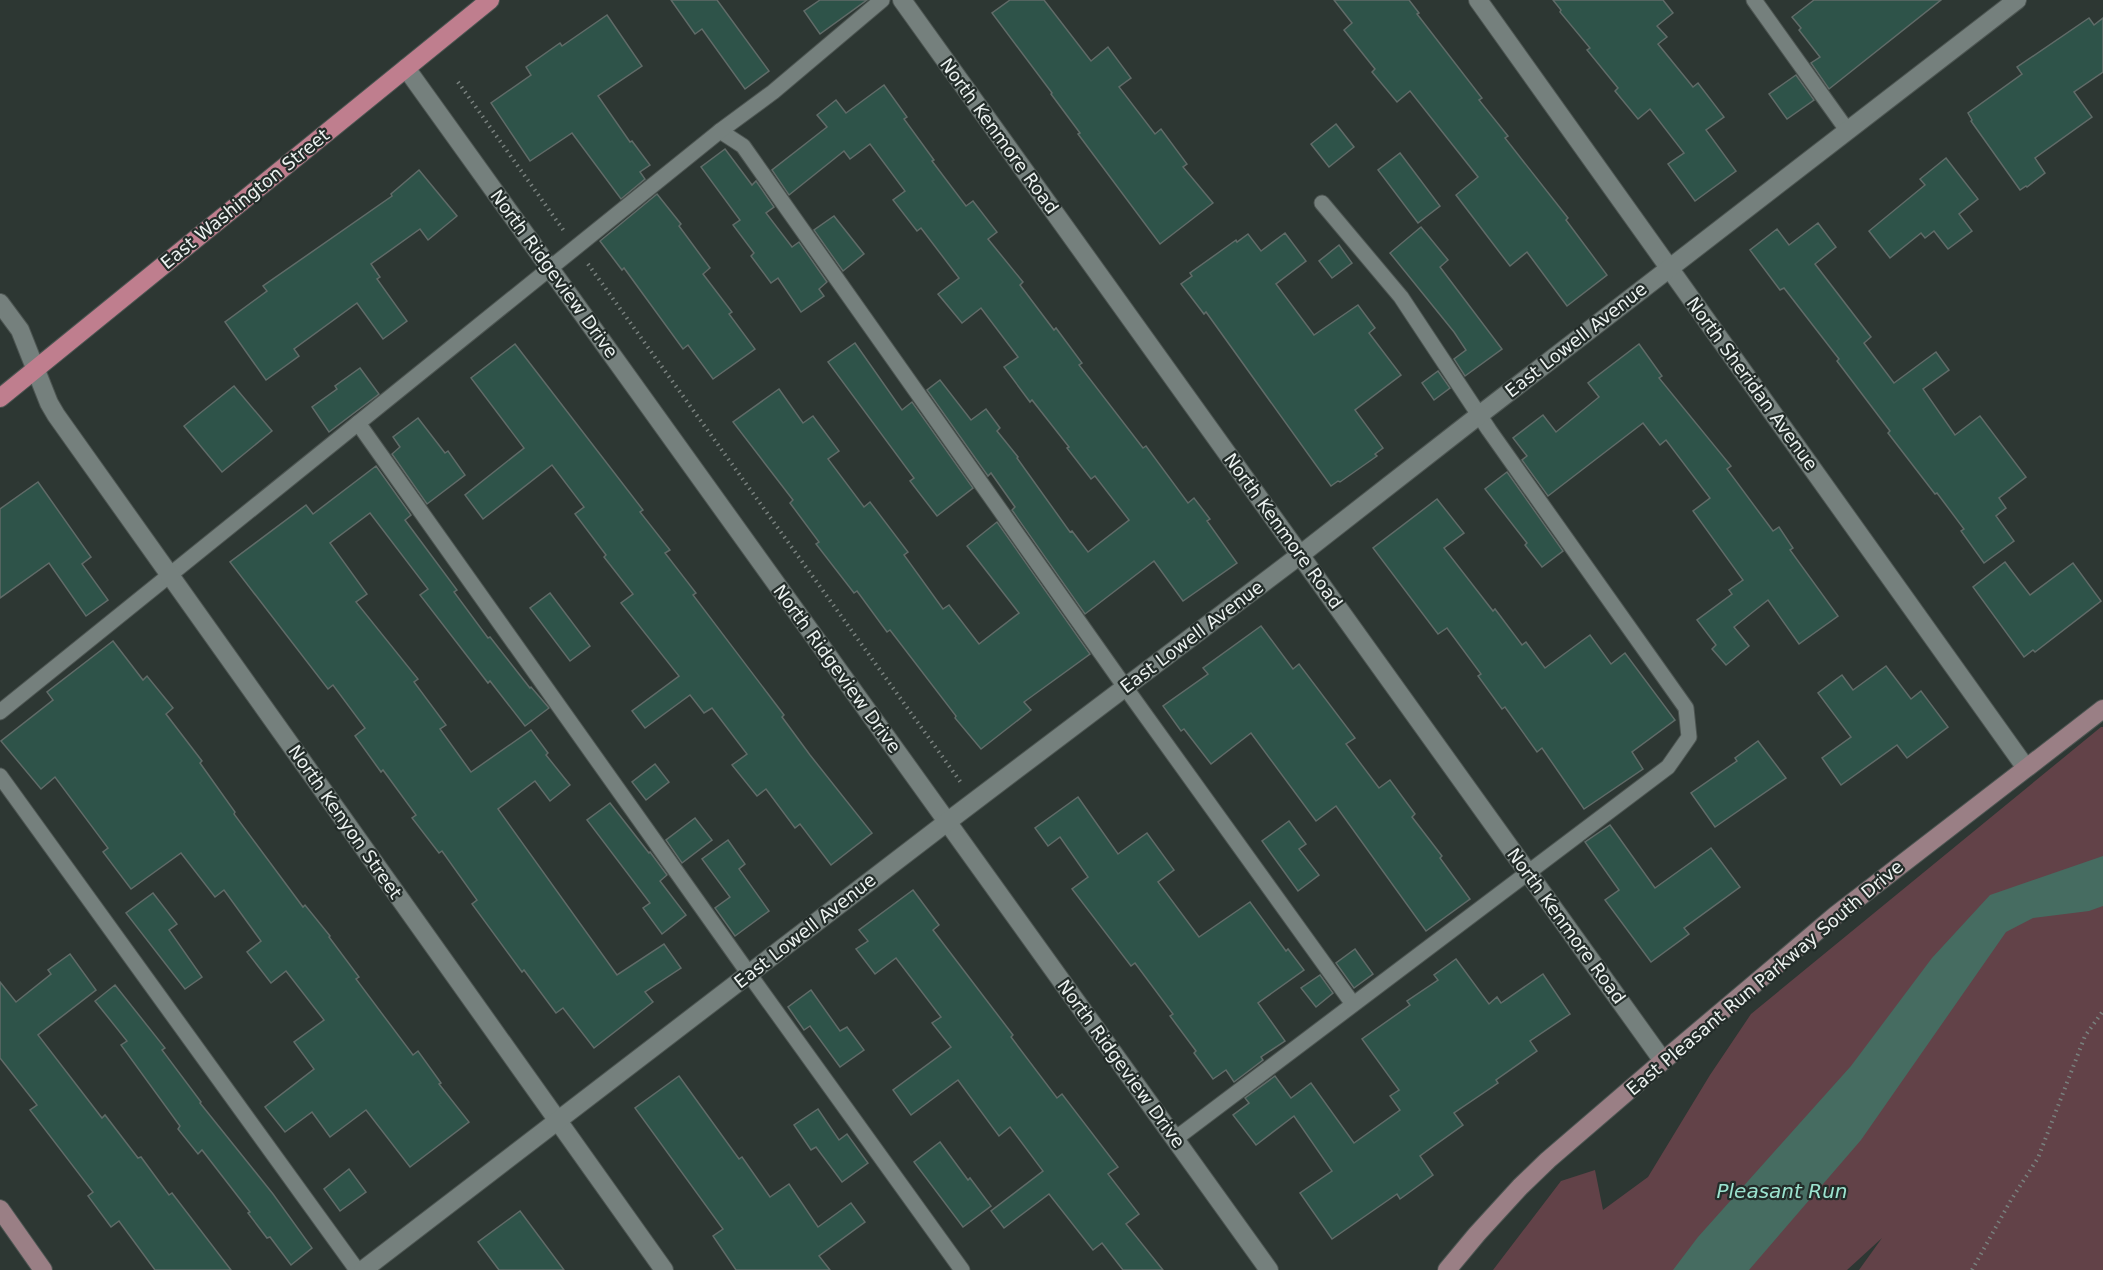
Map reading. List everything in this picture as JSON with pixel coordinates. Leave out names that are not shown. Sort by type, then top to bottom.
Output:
[{"type":"main road","name":"East Washington Street","points":[[0,398],[490,0]]},
{"type":"street","name":"North Kenmore Road","points":[[902,0],[1663,1061]]},
{"type":"street","name":"North Sheridan Avenue","points":[[1478,0],[2026,768]]},
{"type":"street","name":"East Lowell Avenue","points":[[363,1270],[947,822],[1300,555],[2017,0]]},
{"type":"street","name":"North Ridgeview Drive","points":[[406,68],[1269,1270]]},
{"type":"street","name":"North Kenyon Street","points":[[0,303],[20,330],[56,415],[664,1270]]},
{"type":"street","name":"East Pleasant Run Parkway South Drive","points":[[1448,1270],[1520,1187],[1663,1061],[1836,915],[2103,709]]},
{"type":"street","points":[[0,1209],[43,1270]]},
{"type":"lane","points":[[0,712],[720,131],[773,92],[882,0]]},
{"type":"lane","points":[[1754,0],[1848,130]]},
{"type":"lane","points":[[720,131],[743,146],[1125,687],[1353,1004]]},
{"type":"lane","points":[[1174,1139],[1668,767],[1689,737],[1686,708],[1479,415],[1401,297],[1322,203]]},
{"type":"lane","points":[[358,423],[962,1270]]},
{"type":"lane","points":[[0,776],[357,1270]]},
{"type":"path","points":[[458,82],[966,789]]},
{"type":"path","points":[[1971,1270],[2038,1158],[2085,1036],[2103,1011]]},
{"type":"shaded area","points":[[2103,727],[2103,1270],[1859,1270],[1882,1238],[1847,1270],[1738,1270],[1808,1198],[1868,1118],[1983,954],[1996,928],[2028,912],[2051,911],[2061,880],[1985,911],[1955,941],[1907,1011],[1848,1085],[1770,1169],[1735,1211],[1676,1270],[1493,1270],[1561,1181],[1595,1170],[1603,1210],[1648,1177],[1710,1075],[1751,1014]]},
{"type":"water","name":"Pleasant Run","points":[[2103,856],[2103,906],[2089,911],[2033,918],[2006,932],[1861,1140],[1749,1270],[1673,1270],[1698,1237],[1851,1066],[1932,958],[1990,895]]},
{"type":"building","points":[[671,0],[717,0],[769,71],[745,89],[702,29],[695,34]]},
{"type":"building","points":[[820,0],[867,0],[820,34],[804,11]]},
{"type":"building","points":[[1010,0],[1044,0],[1091,61],[1108,47],[1131,78],[1119,87],[1155,134],[1161,129],[1187,164],[1183,167],[1213,203],[1160,244],[992,13]]},
{"type":"building","points":[[1334,0],[1409,0],[1419,13],[1417,14],[1482,98],[1479,100],[1508,136],[1505,138],[1568,218],[1566,220],[1607,275],[1567,306],[1527,252],[1510,266],[1456,195],[1478,177],[1410,91],[1397,102],[1372,72],[1375,69],[1344,30],[1352,23]]},
{"type":"building","points":[[1553,0],[1663,0],[1673,13],[1657,26],[1667,37],[1658,44],[1693,87],[1698,83],[1724,117],[1706,130],[1736,171],[1695,201],[1668,164],[1684,153],[1650,109],[1638,119],[1615,91],[1618,88],[1587,50],[1590,48]]},
{"type":"building","points":[[1814,0],[1941,0],[1829,89],[1811,63],[1820,57],[1792,17]]},
{"type":"building","points":[[607,15],[642,66],[598,96],[630,142],[632,141],[650,165],[640,172],[645,179],[621,199],[572,133],[530,161],[491,103],[531,75],[526,67],[560,43],[562,46]]},
{"type":"building","points":[[2089,18],[2094,25],[2103,18],[2103,72],[2074,92],[2092,117],[2035,158],[2045,173],[2020,190],[1971,121],[1968,113],[2022,74],[2017,67]]},
{"type":"building","points":[[1796,75],[1814,100],[1787,119],[1769,94]]},
{"type":"building","points":[[884,85],[907,117],[904,119],[934,160],[932,161],[966,206],[973,201],[997,232],[988,239],[1023,282],[1020,285],[1054,330],[1056,328],[1082,363],[1079,365],[1143,448],[1146,446],[1188,503],[1194,498],[1210,519],[1207,521],[1237,563],[1183,601],[1154,561],[1085,614],[1012,510],[1015,507],[991,473],[988,476],[927,390],[940,380],[971,420],[986,409],[1000,428],[997,431],[1070,532],[1072,531],[1088,552],[1129,520],[1095,476],[1091,479],[1067,448],[1069,447],[1032,400],[1030,402],[1004,367],[1018,357],[981,308],[962,323],[938,294],[959,278],[921,228],[917,231],[893,200],[905,191],[870,144],[850,159],[844,151],[789,195],[772,170],[827,127],[817,115],[836,100],[846,113]]},
{"type":"building","points":[[1336,124],[1354,147],[1329,167],[1311,144]]},
{"type":"building","points":[[725,149],[752,185],[756,181],[774,207],[766,213],[792,247],[799,242],[827,282],[819,289],[824,296],[801,312],[778,278],[771,283],[751,256],[754,253],[733,225],[740,220],[701,167]]},
{"type":"building","points":[[1400,153],[1440,206],[1418,223],[1378,170]]},
{"type":"building","points":[[1946,158],[1978,199],[1959,214],[1972,231],[1948,249],[1934,231],[1925,238],[1921,233],[1890,258],[1869,231],[1925,185],[1920,179]]},
{"type":"building","points":[[419,170],[457,216],[428,240],[420,229],[371,264],[380,277],[377,279],[407,321],[383,339],[357,303],[294,349],[299,356],[266,380],[225,322],[267,291],[263,286],[392,196],[391,194]]},
{"type":"building","points":[[657,194],[681,224],[679,226],[710,268],[703,274],[732,312],[729,314],[755,349],[713,379],[688,345],[683,349],[624,268],[622,270],[600,241]]},
{"type":"building","points":[[834,216],[864,254],[843,271],[814,230]]},
{"type":"building","points":[[1818,223],[1836,247],[1815,264],[1871,337],[1864,343],[1894,383],[1936,352],[1949,370],[1923,389],[1955,435],[1980,416],[2026,477],[1999,498],[2006,508],[1996,516],[2014,541],[1984,563],[1961,531],[1964,529],[1888,433],[1890,431],[1837,361],[1839,359],[1784,288],[1780,290],[1750,250],[1777,229],[1789,245]]},
{"type":"building","points":[[1421,227],[1448,260],[1440,267],[1502,349],[1465,376],[1454,359],[1466,350],[1390,253]]},
{"type":"building","points":[[1285,233],[1306,261],[1276,284],[1314,335],[1358,305],[1375,328],[1369,333],[1401,375],[1355,410],[1383,448],[1375,454],[1377,456],[1331,486],[1206,312],[1204,314],[1181,284],[1192,276],[1190,273],[1248,234],[1261,251]]},
{"type":"building","points":[[1339,245],[1352,263],[1332,278],[1319,261]]},
{"type":"building","points":[[855,343],[902,410],[912,402],[973,488],[937,516],[910,481],[914,478],[828,362]]},
{"type":"building","points":[[515,344],[643,510],[640,512],[670,550],[665,553],[696,593],[693,595],[784,715],[782,717],[810,755],[872,833],[831,865],[800,824],[795,828],[766,789],[757,796],[732,765],[747,754],[712,708],[704,713],[690,695],[645,728],[632,711],[679,676],[621,603],[633,594],[575,514],[584,507],[552,465],[483,519],[465,495],[524,448],[471,378]]},
{"type":"building","points":[[1639,344],[1662,376],[1659,378],[1731,466],[1727,469],[1773,531],[1779,527],[1793,548],[1790,550],[1838,616],[1799,644],[1768,600],[1734,627],[1749,646],[1726,665],[1712,649],[1716,645],[1697,620],[1732,594],[1729,590],[1743,580],[1693,511],[1710,498],[1666,440],[1660,445],[1643,423],[1548,496],[1522,460],[1527,456],[1513,438],[1543,415],[1556,432],[1599,397],[1588,383]]},
{"type":"building","points":[[360,368],[379,394],[329,432],[312,407]]},
{"type":"building","points":[[1438,371],[1450,388],[1434,400],[1422,383]]},
{"type":"building","points":[[234,386],[272,431],[222,472],[184,426]]},
{"type":"building","points":[[779,389],[803,423],[813,416],[839,451],[828,459],[864,507],[870,502],[908,552],[904,555],[943,609],[949,605],[979,644],[1019,613],[967,546],[997,522],[1090,654],[1024,702],[1031,710],[981,749],[955,718],[956,716],[890,630],[887,632],[857,591],[854,593],[816,544],[819,542],[790,503],[793,500],[733,422]]},
{"type":"building","points":[[418,418],[445,453],[448,451],[465,475],[427,504],[392,454],[400,447],[393,437]]},
{"type":"building","points":[[376,466],[411,515],[405,520],[457,590],[454,592],[488,638],[490,637],[530,688],[549,708],[525,726],[490,681],[488,683],[420,595],[428,589],[370,513],[330,543],[367,594],[356,602],[418,679],[414,682],[446,725],[440,729],[471,772],[531,730],[548,753],[546,755],[570,785],[550,801],[535,781],[498,809],[617,975],[664,944],[681,968],[645,992],[653,1002],[594,1048],[563,1008],[556,1013],[524,970],[522,972],[472,904],[477,900],[442,851],[439,853],[412,818],[416,815],[355,736],[365,728],[333,685],[328,689],[230,562],[306,505],[313,514]]},
{"type":"building","points":[[1507,472],[1563,551],[1542,567],[1525,545],[1527,543],[1485,489]]},
{"type":"building","points":[[38,482],[91,557],[82,564],[108,600],[86,616],[49,563],[0,598],[0,509]]},
{"type":"building","points":[[1437,499],[1464,533],[1444,548],[1493,611],[1495,609],[1522,645],[1526,642],[1545,668],[1590,635],[1611,664],[1625,653],[1675,720],[1632,752],[1643,769],[1584,809],[1542,748],[1537,752],[1505,707],[1502,709],[1478,676],[1481,674],[1447,628],[1438,634],[1373,548]]},
{"type":"building","points":[[2005,562],[2030,595],[2073,563],[2101,601],[2035,652],[2033,650],[2024,657],[1973,587]]},
{"type":"building","points":[[550,593],[590,646],[570,661],[530,608]]},
{"type":"building","points":[[1261,626],[1293,669],[1299,664],[1355,738],[1346,744],[1379,788],[1390,780],[1415,814],[1412,817],[1442,856],[1440,858],[1470,899],[1426,931],[1336,806],[1316,821],[1251,733],[1211,764],[1184,729],[1181,731],[1163,706],[1208,674],[1203,668]]},
{"type":"building","points":[[113,641],[143,680],[147,676],[173,708],[166,714],[202,761],[200,763],[235,812],[234,814],[303,907],[305,905],[330,936],[359,977],[356,979],[413,1055],[418,1051],[441,1083],[439,1084],[469,1122],[410,1167],[366,1110],[330,1137],[312,1112],[285,1132],[265,1107],[314,1069],[294,1042],[324,1020],[286,971],[271,983],[247,952],[261,941],[224,890],[215,897],[181,853],[131,889],[103,852],[108,848],[55,777],[41,789],[1,741],[53,700],[47,692]]},
{"type":"building","points":[[1886,666],[1911,699],[1921,691],[1948,727],[1907,758],[1897,745],[1841,785],[1822,758],[1851,737],[1818,693],[1842,675],[1853,690]]},
{"type":"building","points":[[1758,741],[1786,778],[1715,827],[1691,793],[1737,761],[1735,758]]},
{"type":"building","points":[[655,764],[669,782],[646,800],[632,782]]},
{"type":"building","points":[[1078,797],[1118,854],[1147,833],[1174,870],[1158,882],[1199,937],[1250,902],[1286,951],[1288,949],[1304,970],[1258,1003],[1285,1041],[1261,1057],[1263,1060],[1234,1082],[1226,1070],[1213,1079],[1170,1016],[1173,1014],[1135,963],[1131,966],[1072,889],[1088,877],[1060,837],[1048,846],[1035,828]]},
{"type":"building","points":[[610,803],[667,875],[660,881],[686,915],[662,934],[643,908],[650,903],[587,820]]},
{"type":"building","points":[[695,818],[712,840],[682,863],[666,840]]},
{"type":"building","points":[[1289,821],[1306,844],[1299,849],[1319,875],[1298,891],[1262,841]]},
{"type":"building","points":[[1610,825],[1655,888],[1711,848],[1740,887],[1684,928],[1689,934],[1651,962],[1605,900],[1619,890],[1585,842]]},
{"type":"building","points":[[728,840],[745,864],[739,869],[769,911],[735,936],[715,908],[730,897],[702,859]]},
{"type":"building","points":[[913,890],[939,925],[933,930],[1013,1035],[1011,1037],[1057,1098],[1062,1094],[1118,1167],[1108,1174],[1139,1214],[1126,1224],[1163,1270],[1123,1270],[1102,1243],[1093,1250],[1049,1194],[1004,1228],[991,1211],[1043,1171],[1010,1127],[999,1136],[958,1080],[911,1115],[893,1090],[951,1047],[932,1023],[941,1017],[896,958],[875,974],[856,949],[868,941],[859,930]]},
{"type":"building","points":[[153,893],[177,924],[169,930],[202,977],[185,989],[126,913]]},
{"type":"building","points":[[1355,949],[1373,974],[1354,988],[1336,963]]},
{"type":"building","points":[[70,954],[96,990],[38,1035],[102,1118],[105,1115],[138,1158],[141,1157],[169,1195],[172,1193],[231,1270],[155,1270],[119,1221],[111,1227],[88,1196],[93,1192],[30,1110],[37,1105],[0,1058],[0,982],[16,1002],[51,974],[48,970]]},
{"type":"building","points":[[1456,959],[1489,1004],[1497,997],[1501,1003],[1543,974],[1570,1014],[1530,1041],[1537,1051],[1496,1080],[1498,1083],[1454,1113],[1463,1125],[1420,1156],[1433,1175],[1400,1199],[1397,1194],[1332,1239],[1300,1193],[1332,1171],[1294,1116],[1256,1145],[1233,1115],[1249,1103],[1245,1098],[1275,1076],[1291,1098],[1311,1083],[1354,1143],[1400,1110],[1390,1096],[1399,1090],[1362,1039],[1410,1005],[1407,1001],[1438,980],[1434,975]]},
{"type":"building","points":[[1320,975],[1333,993],[1316,1007],[1301,988]]},
{"type":"building","points":[[115,985],[165,1048],[162,1050],[200,1103],[273,1194],[312,1248],[291,1265],[270,1237],[267,1238],[202,1150],[198,1154],[178,1129],[180,1126],[121,1045],[127,1041],[95,1001]]},
{"type":"building","points":[[811,990],[840,1031],[847,1027],[864,1050],[840,1067],[810,1026],[804,1030],[788,1007]]},
{"type":"building","points":[[679,1076],[739,1159],[742,1157],[770,1197],[789,1184],[818,1227],[851,1203],[865,1222],[819,1256],[830,1270],[736,1270],[713,1236],[723,1229],[635,1108]]},
{"type":"building","points":[[818,1109],[839,1140],[847,1134],[868,1163],[842,1182],[816,1147],[811,1150],[794,1125]]},
{"type":"building","points":[[940,1142],[991,1206],[963,1227],[914,1162]]},
{"type":"building","points":[[349,1169],[366,1192],[340,1211],[324,1189]]},
{"type":"building","points":[[520,1211],[564,1270],[499,1270],[478,1242]]}]
